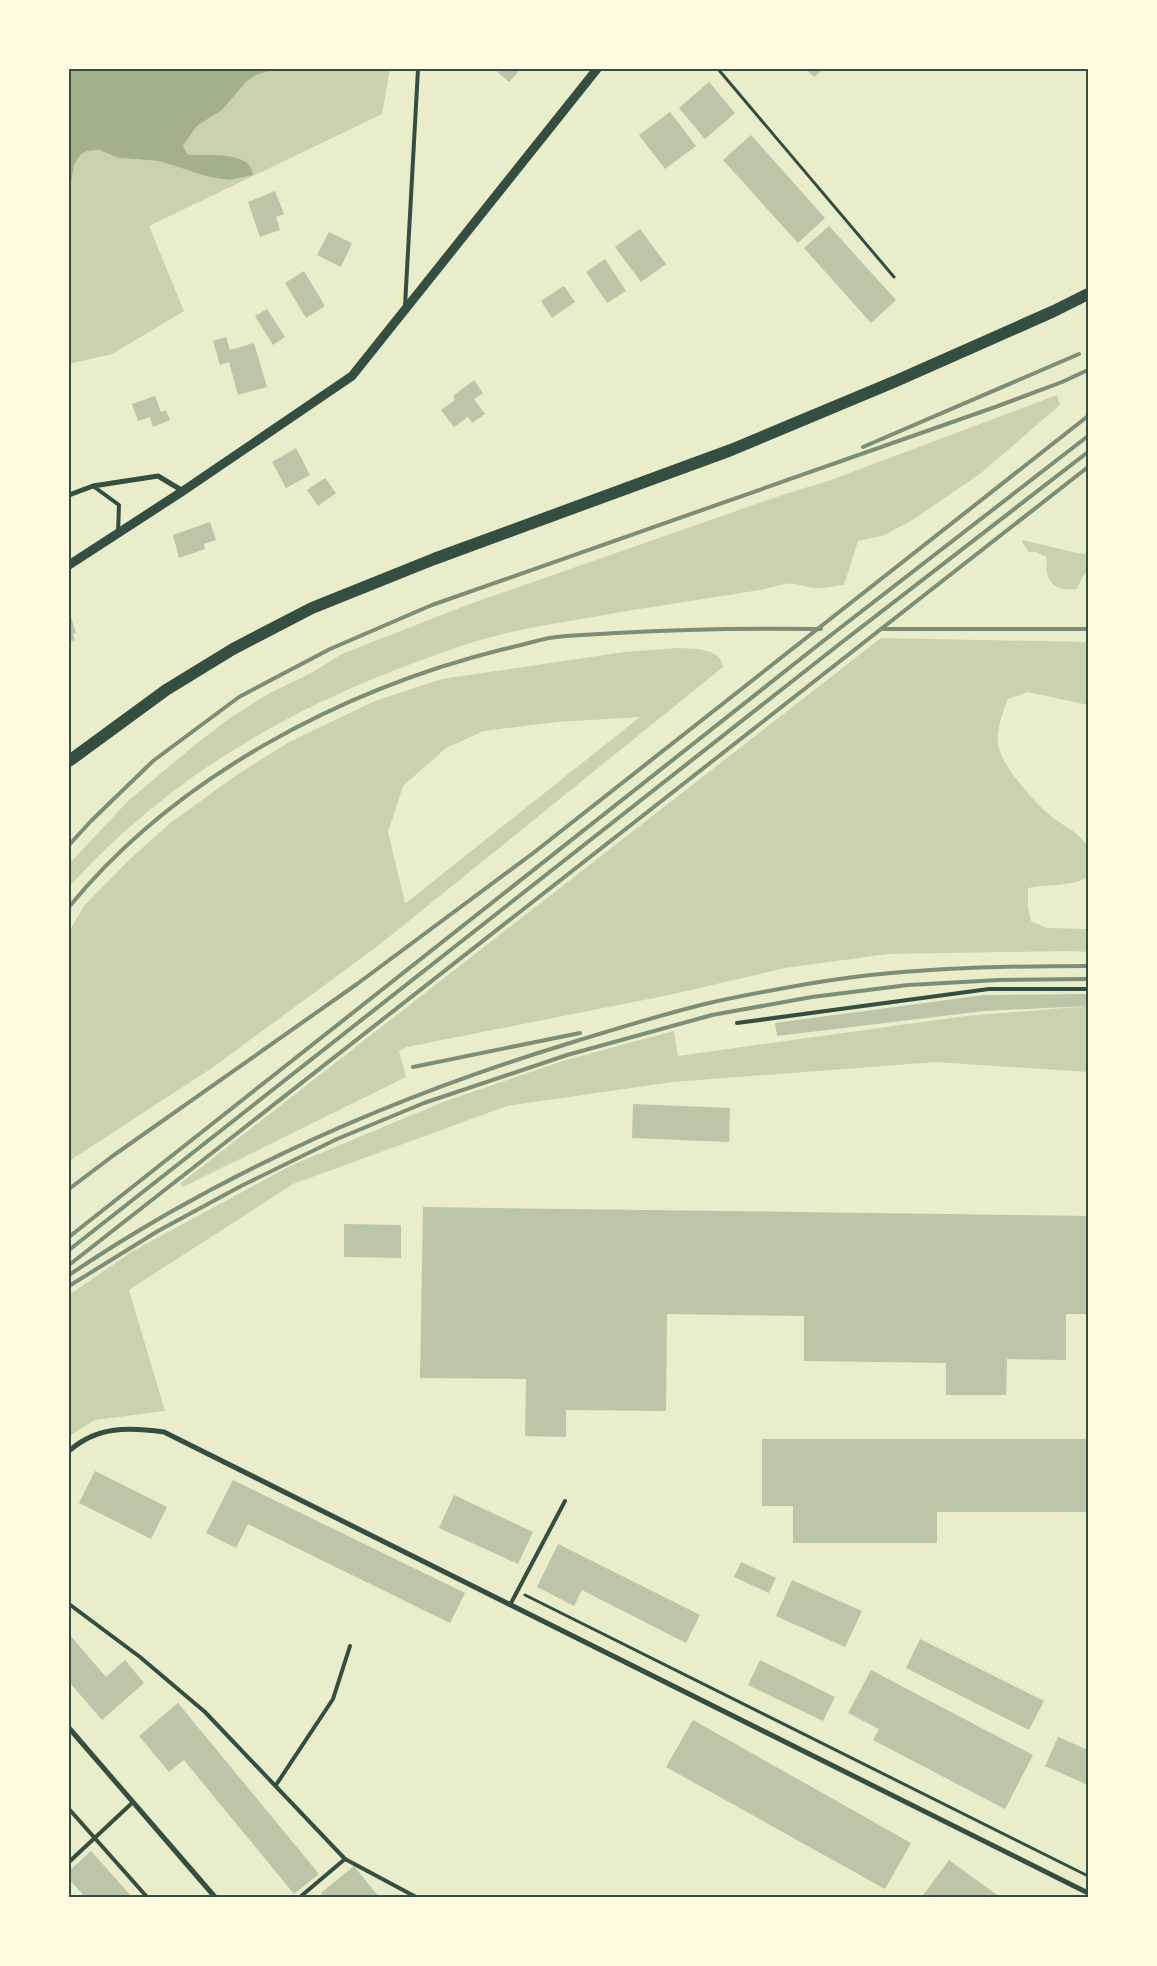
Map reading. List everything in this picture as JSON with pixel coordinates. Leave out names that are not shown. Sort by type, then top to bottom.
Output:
[{"type":"main road","points":[[69,761],[166,690],[233,648],[312,608],[434,558],[731,450],[914,373],[1088,294]]},
{"type":"street","points":[[69,565],[183,491],[352,376],[597,69]]},
{"type":"street","points":[[69,496],[93,486],[158,476],[183,491]]},
{"type":"street","points":[[69,1451],[74,1446],[105,1431],[134,1428],[164,1432],[1088,1893]]},
{"type":"street","points":[[69,1728],[215,1897]]},
{"type":"lane","points":[[405,309],[418,69]]},
{"type":"lane","points":[[93,486],[119,505],[118,533]]},
{"type":"lane","points":[[738,1023],[989,989],[1088,989]]},
{"type":"lane","points":[[510,1605],[566,1500]]},
{"type":"lane","points":[[69,1604],[140,1657],[206,1712],[345,1859],[416,1897]]},
{"type":"lane","points":[[276,1785],[333,1698],[350,1646]]},
{"type":"lane","points":[[69,1862],[132,1803]]},
{"type":"lane","points":[[69,1809],[147,1897]]},
{"type":"lane","points":[[300,1897],[345,1859]]},
{"type":"path","points":[[718,69],[894,277]]},
{"type":"path","points":[[518,1591],[1088,1876]]},
{"type":"shaded area","points":[[69,69],[276,69],[256,75],[246,82],[222,110],[197,126],[183,146],[187,154],[226,156],[244,161],[250,167],[253,175],[229,180],[209,177],[159,161],[119,158],[99,150],[87,151],[80,155],[74,165],[69,197]]},
{"type":"shaded area","points":[[276,69],[390,69],[382,114],[149,226],[184,311],[112,354],[69,364],[69,197],[74,165],[80,155],[87,151],[102,150],[119,158],[159,161],[209,177],[229,180],[227,156],[186,154],[183,146],[197,126],[222,110],[246,82],[256,75]]},
{"type":"shaded area","points":[[1057,395],[1060,405],[981,473],[914,519],[885,535],[858,541],[844,585],[818,588],[785,584],[541,626],[473,642],[395,670],[304,710],[219,759],[141,817],[69,887],[69,864],[128,801],[230,718],[268,694],[311,673],[342,654],[467,605],[782,495],[831,480]]},
{"type":"shaded area","points":[[1022,540],[1088,554],[1088,571],[1076,589],[1062,589],[1054,585],[1047,571],[1046,557],[1036,552],[1029,552]]},
{"type":"shaded area","points":[[881,638],[1088,642],[1088,705],[1028,692],[1008,699],[1000,721],[998,744],[1005,762],[1028,794],[1045,811],[1075,833],[1088,846],[1087,878],[1066,884],[1028,888],[1028,907],[1031,921],[1047,928],[1088,929],[1088,952],[888,954],[785,968],[669,995],[407,1047],[399,1051],[406,1077],[183,1187],[181,1183]]},
{"type":"shaded area","points":[[677,648],[705,650],[717,656],[721,660],[723,667],[379,945],[212,1068],[69,1161],[69,932],[84,906],[130,859],[169,824],[238,774],[289,742],[375,701],[442,679],[624,652]],"holes":[[[640,717],[406,903],[388,832],[403,786],[446,748],[484,731],[557,722]]]},
{"type":"shaded area","points":[[1088,1006],[1088,1072],[936,1062],[673,1082],[507,1106],[293,1184],[129,1290],[165,1411],[95,1420],[69,1436],[69,1295],[133,1251],[290,1166],[443,1102],[566,1060],[674,1031],[678,1056],[966,1016]]},
{"type":"building","points":[[494,69],[521,69],[509,82]]},
{"type":"building","points":[[806,69],[823,69],[814,77]]},
{"type":"building","points":[[709,82],[735,113],[705,139],[679,108]]},
{"type":"building","points":[[670,112],[696,146],[665,169],[639,135]]},
{"type":"building","points":[[751,135],[825,218],[798,243],[723,160]]},
{"type":"building","points":[[275,191],[284,214],[276,217],[280,230],[260,237],[248,202]]},
{"type":"building","points":[[829,226],[896,300],[871,323],[804,248]]},
{"type":"building","points":[[640,229],[666,264],[641,282],[615,247]]},
{"type":"building","points":[[329,232],[352,243],[341,267],[317,255]]},
{"type":"building","points":[[605,259],[626,291],[607,303],[586,272]]},
{"type":"building","points":[[304,271],[325,306],[306,318],[285,283]]},
{"type":"building","points":[[564,286],[575,302],[552,318],[541,301]]},
{"type":"building","points":[[267,309],[285,337],[273,345],[255,316]]},
{"type":"building","points":[[226,337],[230,350],[254,343],[267,387],[238,395],[229,362],[220,365],[213,341]]},
{"type":"building","points":[[474,380],[483,393],[474,399],[485,414],[472,423],[468,417],[454,427],[441,410],[455,400],[453,396]]},
{"type":"building","points":[[155,396],[161,412],[166,410],[170,420],[153,427],[150,417],[138,421],[132,404]]},
{"type":"building","points":[[296,448],[310,475],[286,488],[272,462]]},
{"type":"building","points":[[325,478],[336,493],[318,506],[307,490]]},
{"type":"building","points":[[210,522],[216,540],[204,544],[205,549],[179,558],[173,535]]},
{"type":"building","points":[[69,611],[76,633],[73,634],[75,640],[69,642]]},
{"type":"building","points":[[1088,994],[1088,1006],[984,1011],[777,1036],[775,1023],[984,995]]},
{"type":"building","points":[[633,1104],[730,1108],[729,1142],[632,1138]]},
{"type":"building","points":[[423,1207],[1088,1216],[1088,1314],[1066,1314],[1066,1360],[1007,1359],[1006,1395],[946,1395],[946,1363],[804,1361],[804,1316],[667,1314],[666,1411],[566,1410],[566,1437],[525,1436],[526,1379],[420,1378]]},
{"type":"building","points":[[344,1224],[401,1225],[401,1258],[344,1257]]},
{"type":"building","points":[[762,1439],[1088,1439],[1088,1512],[937,1512],[937,1543],[793,1543],[793,1506],[762,1506]]},
{"type":"building","points":[[95,1471],[167,1507],[151,1539],[79,1503]]},
{"type":"building","points":[[233,1480],[465,1593],[450,1623],[248,1524],[236,1548],[206,1533]]},
{"type":"building","points":[[454,1495],[533,1532],[518,1564],[439,1528]]},
{"type":"building","points":[[558,1544],[700,1615],[686,1643],[582,1590],[574,1606],[537,1587]]},
{"type":"building","points":[[741,1562],[776,1578],[769,1593],[734,1577]]},
{"type":"building","points":[[792,1580],[862,1611],[845,1647],[776,1616]]},
{"type":"building","points":[[69,1634],[106,1677],[125,1660],[144,1683],[102,1720],[69,1682]]},
{"type":"building","points":[[920,1639],[1044,1701],[1029,1730],[906,1668]]},
{"type":"building","points":[[760,1660],[835,1697],[823,1721],[748,1685]]},
{"type":"building","points":[[871,1670],[1033,1755],[1005,1809],[873,1740],[879,1729],[848,1713]]},
{"type":"building","points":[[178,1703],[319,1874],[294,1894],[184,1760],[169,1772],[139,1736]]},
{"type":"building","points":[[693,1720],[911,1843],[885,1889],[666,1767]]},
{"type":"building","points":[[1058,1737],[1088,1750],[1088,1785],[1045,1766]]},
{"type":"building","points":[[91,1851],[132,1897],[85,1897],[69,1879],[69,1871]]},
{"type":"building","points":[[949,1860],[1000,1897],[922,1897]]},
{"type":"building","points":[[354,1866],[379,1897],[324,1897],[321,1893]]},
{"type":"railway","points":[[863,447],[1079,354]]},
{"type":"railway","points":[[69,845],[153,761],[239,697],[330,649],[432,605],[998,406],[1088,370]]},
{"type":"railway","points":[[69,1189],[114,1155],[357,984],[532,854],[1088,416]]},
{"type":"railway","points":[[69,1237],[822,642],[1088,436]]},
{"type":"railway","points":[[69,1250],[837,646],[1088,452]]},
{"type":"railway","points":[[69,1265],[1088,467]]},
{"type":"railway","points":[[69,907],[112,860],[159,817],[211,778],[266,744],[324,714],[383,688],[443,666],[543,639],[557,637],[693,630],[821,629]]},
{"type":"railway","points":[[881,629],[1088,629]]},
{"type":"railway","points":[[69,1275],[187,1203],[310,1141],[374,1113],[504,1064],[621,1027],[718,1001],[877,974],[947,969],[1088,966]]},
{"type":"railway","points":[[69,1286],[158,1231],[241,1186],[337,1139],[424,1103],[567,1055],[712,1015],[812,997],[908,985],[999,980],[1088,979]]},
{"type":"railway","points":[[413,1067],[580,1033]]}]
